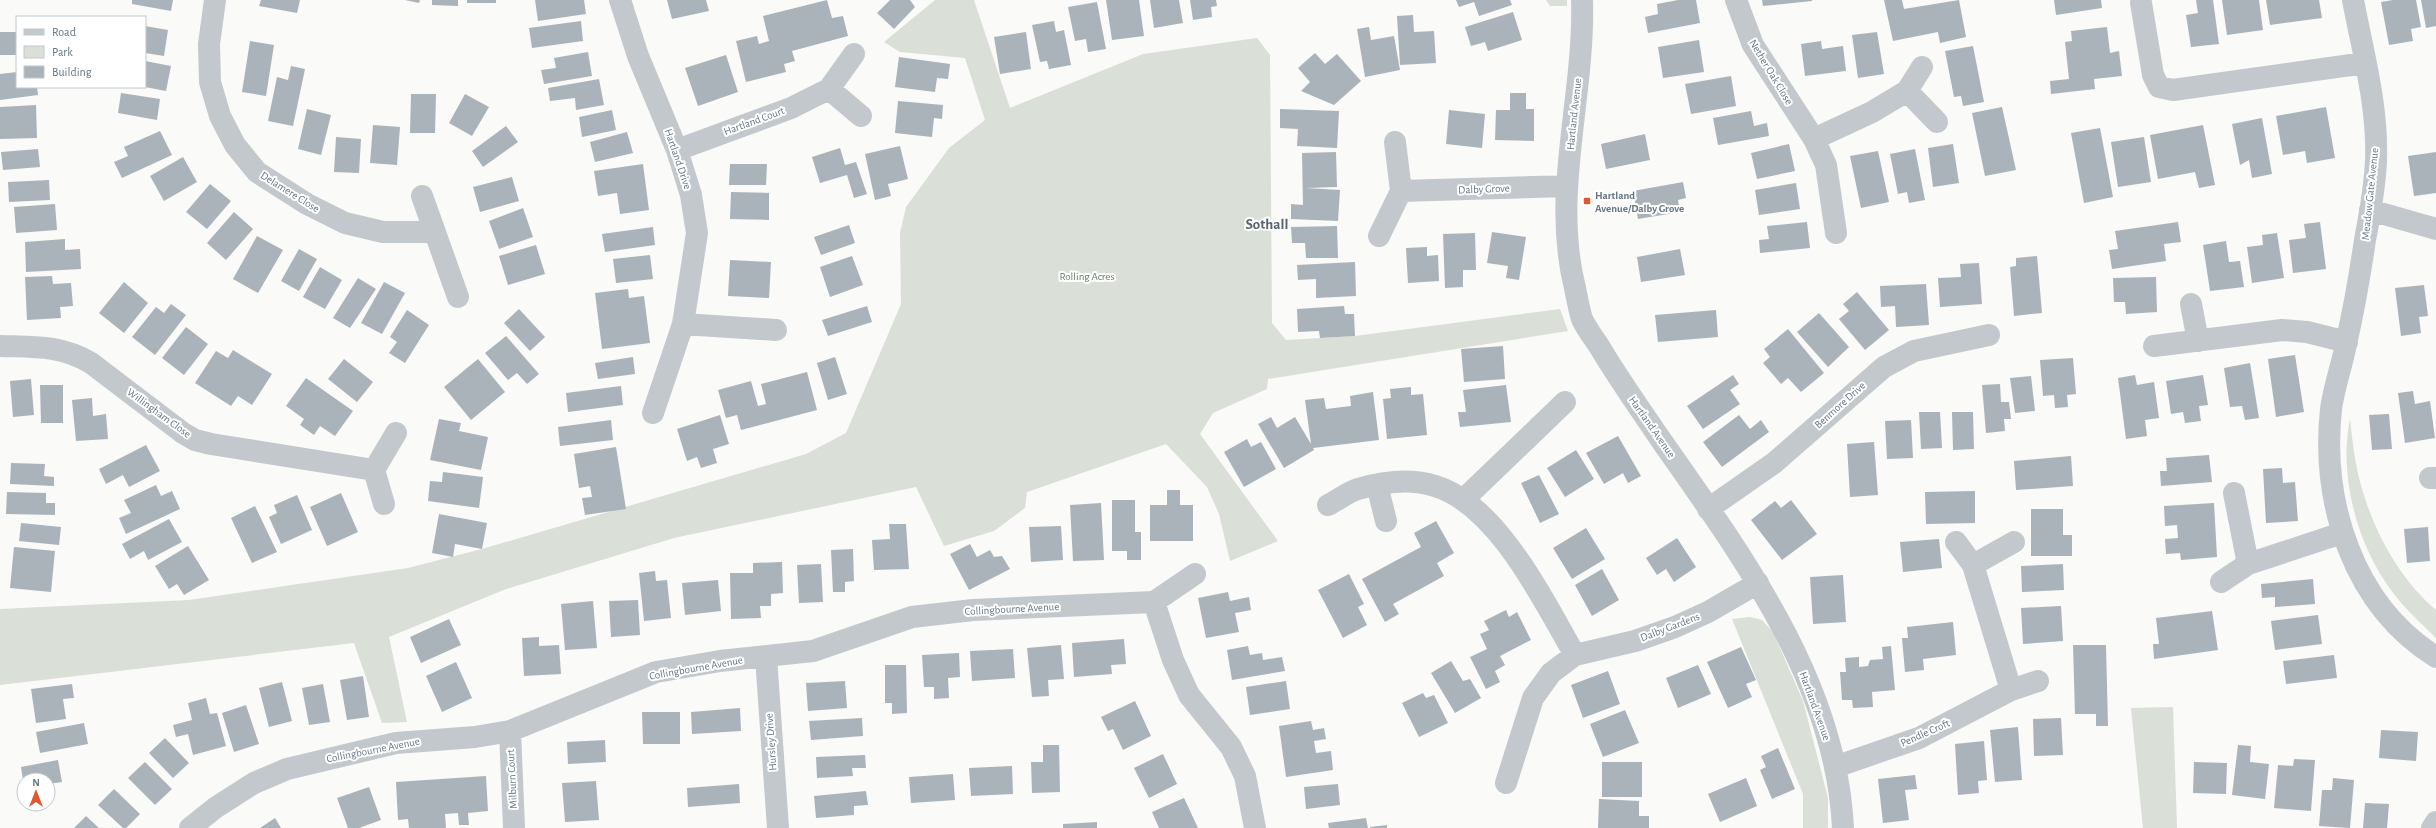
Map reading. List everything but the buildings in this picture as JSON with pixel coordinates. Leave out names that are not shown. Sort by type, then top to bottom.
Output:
[{"type":"street","name":"Delamere Close","points":[[215,0],[209,44],[210,82],[220,116],[235,145],[257,172],[307,204],[345,224],[383,232],[433,232]]},
{"type":"street","name":"Hartland Drive","points":[[620,0],[638,56],[678,150],[691,195],[697,233],[683,324],[653,413]]},
{"type":"street","name":"Hartland Avenue","points":[[1582,0],[1579,66],[1567,186],[1566,229],[1570,268],[1582,319],[1628,392],[1758,583],[1800,663],[1821,715],[1835,767],[1842,805],[1843,828]]},
{"type":"street","name":"Nether Oak Close","points":[[1736,0],[1753,46],[1814,139],[1826,165],[1836,233]]},
{"type":"street","name":"Meadow Gate Avenue","points":[[2353,0],[2375,112],[2376,160],[2370,210],[2347,342],[2331,416],[2330,474],[2342,533],[2358,573],[2381,608],[2416,645],[2436,657]]},
{"type":"street","points":[[2141,3],[2153,75],[2159,87],[2173,90],[2365,63]]},
{"type":"street","name":"Hartland Court","points":[[678,150],[791,108],[829,89],[854,54]]},
{"type":"street","points":[[1814,139],[1872,112],[1907,91],[1922,66]]},
{"type":"street","points":[[829,89],[861,116]]},
{"type":"street","points":[[1907,91],[1937,122]]},
{"type":"street","points":[[1379,236],[1401,191],[1395,142]]},
{"type":"street","name":"Dalby Grove","points":[[1401,191],[1567,186]]},
{"type":"street","points":[[422,196],[433,232],[458,297]]},
{"type":"street","points":[[2370,210],[2436,229]]},
{"type":"street","points":[[2191,304],[2198,341]]},
{"type":"street","points":[[683,324],[776,330]]},
{"type":"street","points":[[2154,346],[2282,330],[2307,332],[2347,342]]},
{"type":"street","name":"Benmore Drive","points":[[1708,509],[1774,463],[1884,367],[1914,351],[1989,335]]},
{"type":"street","name":"Willingham Close","points":[[0,346],[60,349],[76,354],[195,440],[374,470]]},
{"type":"street","points":[[1463,500],[1565,402]]},
{"type":"street","points":[[384,504],[374,470],[396,434]]},
{"type":"street","points":[[1328,505],[1356,490],[1405,481],[1436,486],[1463,500],[1494,527],[1537,590],[1576,655]]},
{"type":"street","points":[[1378,485],[1386,521]]},
{"type":"street","points":[[2234,492],[2248,564]]},
{"type":"street","points":[[2221,582],[2248,564],[2342,533]]},
{"type":"street","points":[[1956,542],[1973,565],[2011,690]]},
{"type":"street","points":[[1973,565],[2014,542]]},
{"type":"street","points":[[1195,574],[1154,602],[1173,660],[1189,695],[1231,747],[1245,776],[1255,828]]},
{"type":"street","name":"Dalby Gardens","points":[[1506,783],[1533,698],[1551,673],[1576,655],[1635,641],[1675,627],[1708,612],[1758,583]]},
{"type":"street","name":"Collingbourne Avenue","points":[[190,828],[215,808],[254,783],[287,769],[396,743],[474,737],[510,731],[656,672],[720,661],[813,651],[912,617],[973,610],[1154,602]]},
{"type":"street","name":"Hursley Drive","points":[[766,657],[778,828]]},
{"type":"street","name":"Pendle Croft","points":[[1835,767],[1919,738],[2011,690],[2038,682]]},
{"type":"street","name":"Milburn Court","points":[[510,731],[514,828]]},
{"type":"street","points":[[2432,828],[2436,822]]},
{"type":"green space","name":"Rolling Acres","points":[[935,0],[974,0],[1010,108],[1143,54],[1257,38],[1270,55],[1272,323],[1286,340],[1355,336],[1560,309],[1568,331],[1268,379],[1267,389],[1213,413],[1200,434],[1278,541],[1230,561],[1219,514],[1207,487],[1166,444],[1027,492],[1025,508],[994,531],[944,546],[916,487],[674,538],[506,589],[389,637],[407,722],[382,723],[354,643],[0,685],[0,609],[189,600],[408,568],[482,549],[806,454],[846,433],[901,304],[900,233],[906,207],[949,148],[985,120],[965,58],[900,52],[884,42]]},
{"type":"green space","points":[[1546,0],[1567,0],[1567,6],[1550,6]]},
{"type":"green space","points":[[2350,419],[2358,474],[2363,493],[2377,530],[2397,565],[2422,596],[2436,610],[2436,638],[2399,600],[2381,576],[2361,534],[2349,488],[2347,441]]},
{"type":"green space","points":[[1750,617],[1762,620],[1773,632],[1803,701],[1828,798],[1828,828],[1803,828],[1803,794],[1732,619]]},
{"type":"green space","points":[[2173,707],[2177,828],[2143,828],[2131,708]]},
{"type":"place","name":"Hartland Avenue/Dalby Grove","points":[[1587,201]]},
{"type":"district","name":"Sothall","points":[[1267,224]]}]
